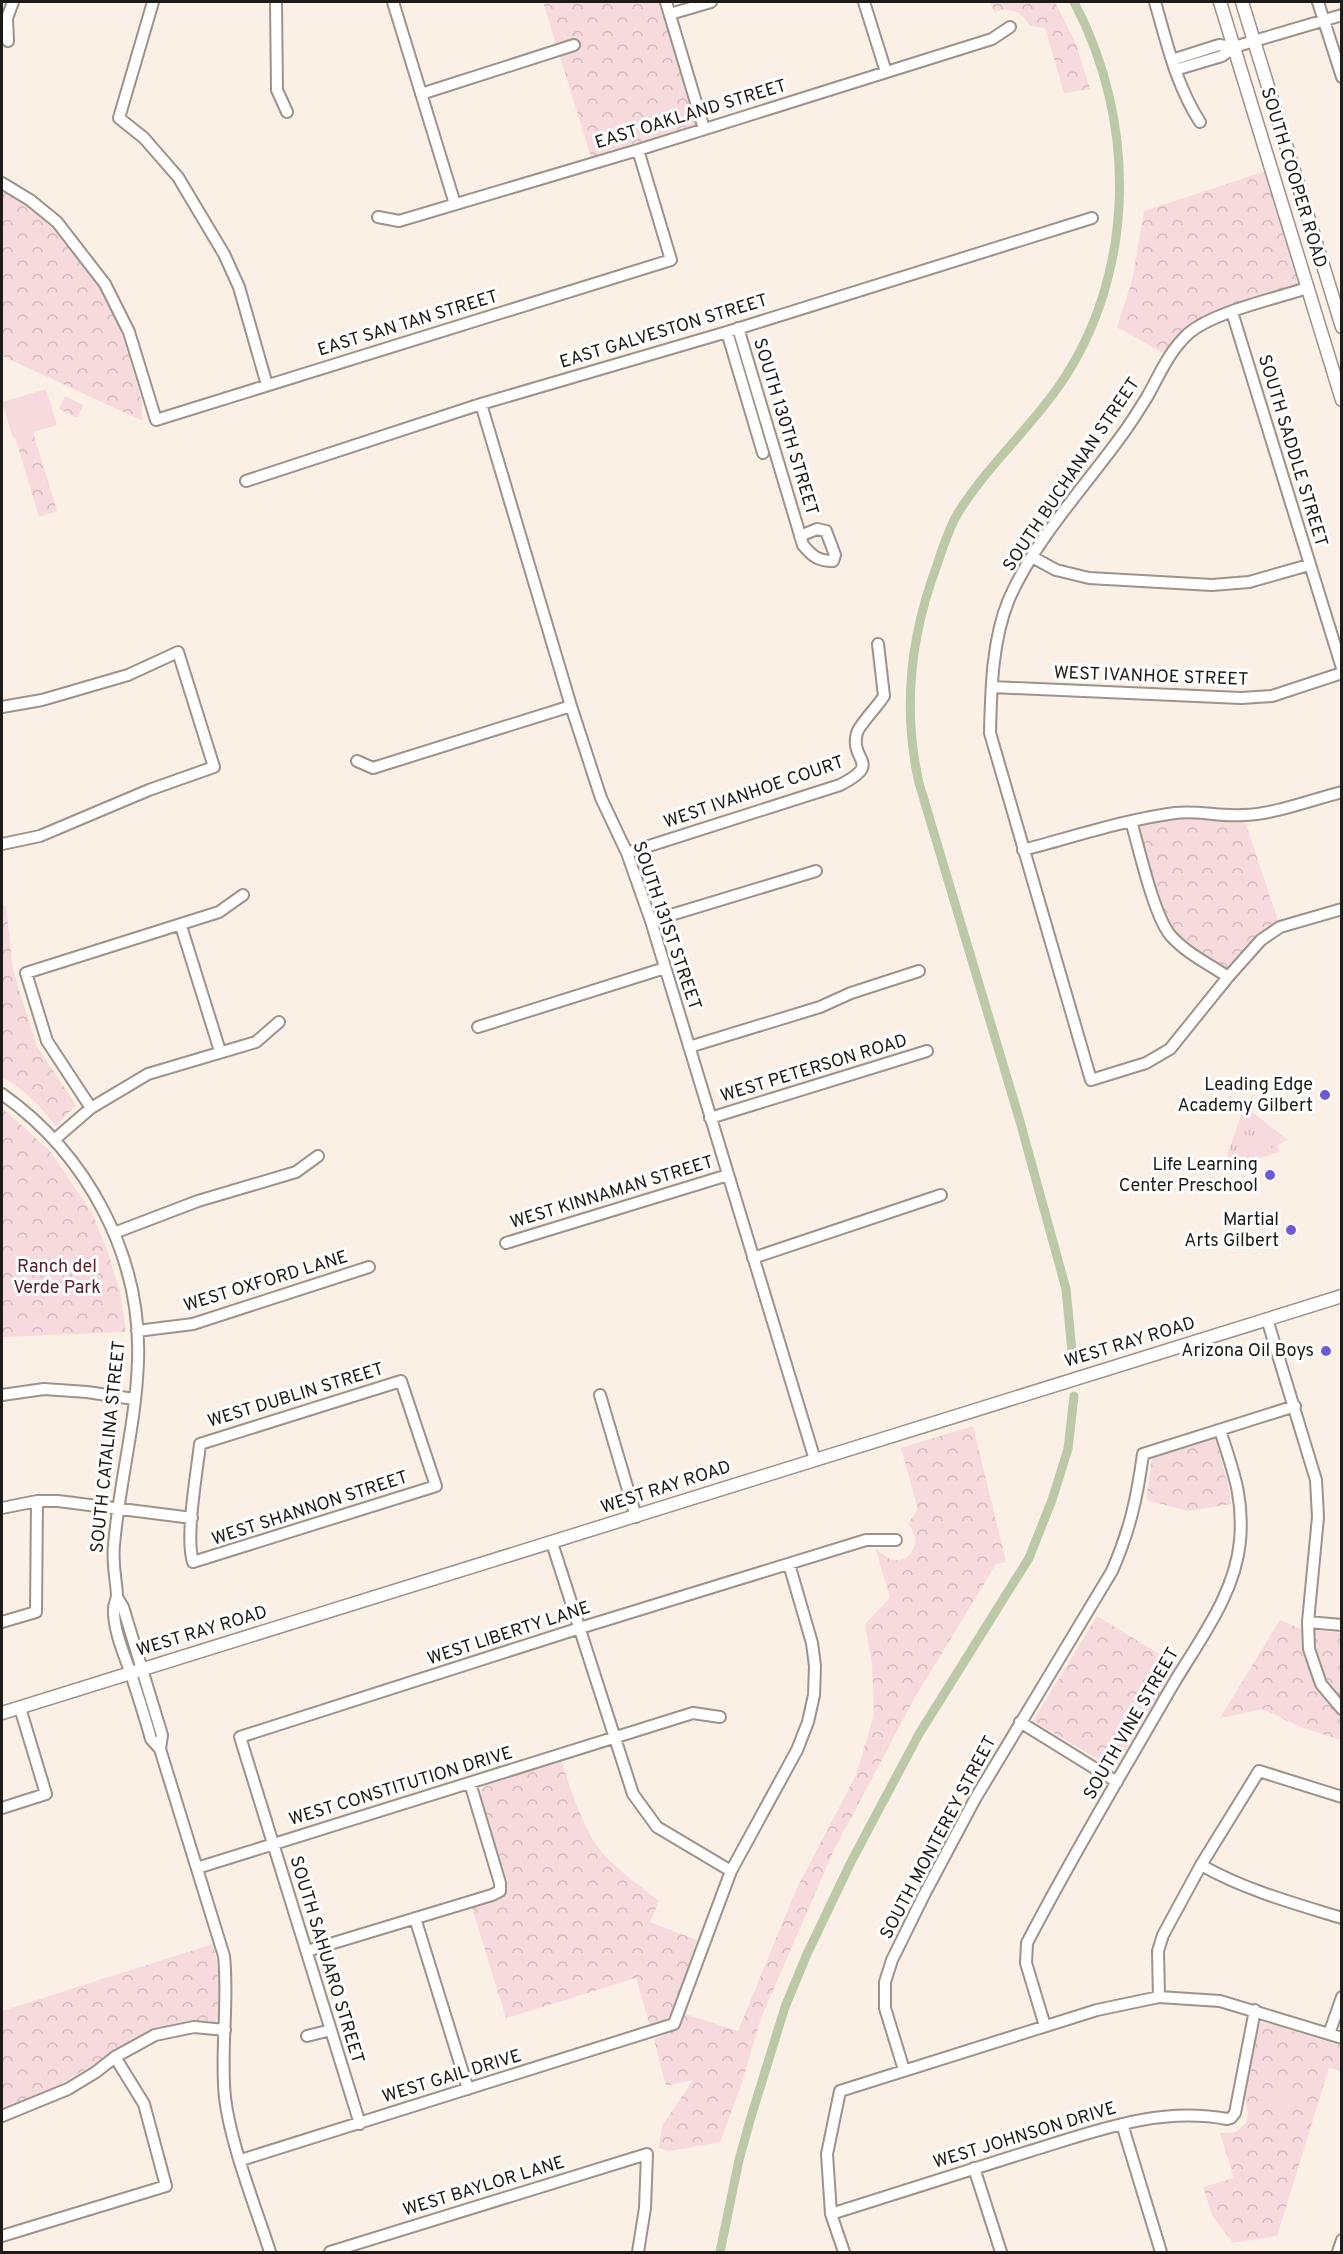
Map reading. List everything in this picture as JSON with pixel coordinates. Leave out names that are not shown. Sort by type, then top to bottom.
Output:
[{"type":"main road","name":"SOUTH COOPER ROAD","points":[[1220,2],[1341,400]]},
{"type":"main road","name":"SOUTH COOPER ROAD","points":[[1242,2],[1341,327]]},
{"type":"main road","points":[[1307,288],[1328,282]]},
{"type":"main road","name":"WEST RAY ROAD","points":[[2,1713],[1341,1296]]},
{"type":"street","points":[[8,42],[7,18],[13,2]]},
{"type":"street","points":[[153,2],[119,118],[144,138],[178,177],[224,254],[239,287],[267,385]]},
{"type":"street","points":[[276,2],[277,90],[287,112]]},
{"type":"street","points":[[393,2],[455,204]]},
{"type":"street","points":[[666,2],[704,129]]},
{"type":"street","points":[[670,14],[711,2]]},
{"type":"street","points":[[864,2],[886,72]]},
{"type":"street","points":[[1155,2],[1174,65],[1189,105],[1200,122]]},
{"type":"street","points":[[1318,2],[1341,77]]},
{"type":"street","points":[[1174,65],[1219,45],[1234,47],[1341,15]]},
{"type":"street","name":"EAST OAKLAND STREET","points":[[378,217],[399,221],[638,150],[992,39],[1010,27]]},
{"type":"street","points":[[421,94],[574,45]]},
{"type":"street","name":"EAST SAN TAN STREET","points":[[2,183],[30,200],[57,222],[105,284],[129,332],[156,420],[671,260],[638,150]]},
{"type":"street","name":"EAST GALVESTON STREET","points":[[246,481],[481,404],[727,332],[1092,218]]},
{"type":"street","name":"SOUTH BUCHANAN STREET","points":[[1228,977],[1170,1048],[1146,1063],[1091,1080],[990,734],[992,687],[997,644],[1009,600],[1032,557],[1122,435],[1147,397],[1168,356],[1189,333],[1207,320],[1307,288]]},
{"type":"street","name":"SOUTH SADDLE STREET","points":[[1232,312],[1341,671]]},
{"type":"street","name":"SOUTH 130TH STREET","points":[[738,328],[800,536]]},
{"type":"street","points":[[727,332],[763,453]]},
{"type":"street","name":"SOUTH 131ST STREET","points":[[481,404],[571,706],[601,798],[627,853],[651,921],[814,1460]]},
{"type":"street","points":[[1032,557],[1056,570],[1089,578],[1212,585],[1250,582],[1309,565]]},
{"type":"street","name":"WEST IVANHOE COURT","points":[[627,853],[840,785],[858,776],[863,764],[855,741],[857,732],[885,696],[878,644]]},
{"type":"street","points":[[2,707],[42,700],[128,675],[178,652],[214,767],[149,790],[40,836],[2,844]]},
{"type":"street","name":"WEST IVANHOE STREET","points":[[992,687],[1241,698],[1272,696],[1341,671]]},
{"type":"street","points":[[357,761],[373,768],[571,706]]},
{"type":"street","points":[[1023,850],[1131,821],[1177,813],[1212,812],[1243,815],[1268,811],[1341,792]]},
{"type":"street","points":[[1131,821],[1160,918],[1170,934],[1184,948],[1228,977],[1261,940],[1281,927],[1341,909]]},
{"type":"street","points":[[651,921],[816,871]]},
{"type":"street","points":[[91,1108],[47,1041],[26,974],[181,926],[219,912],[243,895]]},
{"type":"street","points":[[181,926],[220,1051]]},
{"type":"street","points":[[478,1027],[665,968]]},
{"type":"street","points":[[689,1047],[820,1007],[852,993],[919,971]]},
{"type":"street","points":[[54,1140],[91,1108],[148,1074],[256,1042],[279,1022]]},
{"type":"street","name":"WEST PETERSON ROAD","points":[[710,1118],[927,1051]]},
{"type":"street","name":"SOUTH CATALINA STREET","points":[[2,1094],[20,1107],[54,1140],[82,1174],[103,1208],[128,1274],[137,1331],[138,1360],[114,1547],[117,1597],[123,1607],[136,1672],[162,1735],[160,1749],[224,1956],[225,2100],[230,2126],[270,2253]]},
{"type":"street","points":[[114,1233],[198,1201],[296,1172],[318,1156]]},
{"type":"street","name":"WEST KINNAMAN STREET","points":[[506,1243],[728,1175]]},
{"type":"street","points":[[753,1258],[941,1195]]},
{"type":"street","name":"WEST OXFORD LANE","points":[[137,1331],[193,1324],[369,1267]]},
{"type":"street","points":[[1267,1319],[1316,1480],[1318,1517],[1308,1622],[1310,1649],[1321,1684],[1341,1709]]},
{"type":"street","name":"WEST DUBLIN STREET","points":[[192,1518],[200,1444],[401,1381],[436,1486]]},
{"type":"street","points":[[2,1395],[44,1389],[134,1399]]},
{"type":"street","points":[[600,1395],[636,1517]]},
{"type":"street","points":[[1220,1430],[1295,1406]]},
{"type":"street","name":"SOUTH MONTEREY STREET","points":[[904,2070],[885,2008],[885,1982],[892,1960],[944,1857],[1020,1722],[1113,1571],[1126,1540],[1137,1499],[1143,1454],[1220,1430]]},
{"type":"street","name":"SOUTH VINE STREET","points":[[1046,2026],[1026,1963],[1027,1942],[1183,1667],[1213,1619],[1233,1575],[1240,1543],[1239,1490],[1220,1430]]},
{"type":"street","name":"WEST SHANNON STREET","points":[[192,1518],[190,1553],[193,1562],[436,1486]]},
{"type":"street","points":[[2,1622],[36,1612],[37,1501]]},
{"type":"street","points":[[2,1508],[37,1501],[58,1501],[192,1518]]},
{"type":"street","name":"WEST LIBERTY LANE","points":[[240,1737],[580,1628],[866,1540],[896,1540]]},
{"type":"street","points":[[552,1543],[633,1794],[657,1827],[731,1871],[797,1750],[808,1722],[814,1695],[815,1666],[812,1643],[789,1564]]},
{"type":"street","points":[[1308,1622],[1341,1624]]},
{"type":"street","points":[[2,1808],[46,1794],[20,1708]]},
{"type":"street","name":"WEST CONSTITUTION DRIVE","points":[[197,1868],[693,1713],[720,1717]]},
{"type":"street","points":[[1020,1722],[1117,1782]]},
{"type":"street","name":"SOUTH SAHUARO STREET","points":[[240,1737],[360,2124]]},
{"type":"street","points":[[1159,1997],[1158,1951],[1163,1935],[1201,1865],[1259,1771],[1341,1797]]},
{"type":"street","points":[[307,1952],[500,1891],[500,1883],[470,1783]]},
{"type":"street","points":[[1201,1865],[1257,1892],[1341,1918]]},
{"type":"street","name":"WEST GAIL DRIVE","points":[[241,2160],[674,2024],[731,1871]]},
{"type":"street","points":[[415,1918],[468,2089]]},
{"type":"street","points":[[844,2253],[831,2214],[827,2154],[840,2091],[1046,2026],[1118,2005],[1159,1997],[1220,2001],[1341,2037]]},
{"type":"street","points":[[1329,2034],[1341,1997]]},
{"type":"street","name":"WEST JOHNSON DRIVE","points":[[831,2214],[1122,2124],[1165,2116],[1231,2118],[1235,2113],[1255,2010]]},
{"type":"street","points":[[2,2116],[68,2089],[116,2057],[155,2036],[194,2027],[225,2030]]},
{"type":"street","points":[[307,2036],[331,2030]]},
{"type":"street","points":[[2,2236],[166,2186],[144,2104],[116,2057]]},
{"type":"street","points":[[1122,2124],[1161,2253]]},
{"type":"street","name":"WEST BAYLOR LANE","points":[[330,2253],[349,2250],[647,2154],[645,2208],[638,2253]]},
{"type":"street","points":[[974,2168],[1001,2253]]},
{"type":"street","points":[[1338,2253],[1341,2240]]},
{"type":"green space","points":[[543,2],[660,2],[697,124],[591,157]]},
{"type":"green space","points":[[990,2],[1055,2],[1076,44],[1090,89],[1064,93],[1045,28],[1030,26],[1023,16],[1015,11],[994,12]]},
{"type":"green space","points":[[1272,169],[1307,288],[1207,320],[1168,356],[1117,327],[1132,281],[1144,211]]},
{"type":"green space","points":[[2,189],[55,230],[98,284],[118,324],[124,342],[142,402],[143,421],[2,356]]},
{"type":"green space","points":[[46,389],[57,425],[13,438],[2,402]]},
{"type":"green space","points":[[65,396],[83,405],[77,418],[59,409]]},
{"type":"green space","points":[[33,432],[57,511],[39,517],[15,437]]},
{"type":"green space","points":[[1177,813],[1243,815],[1280,927],[1228,977],[1169,934],[1131,821]]},
{"type":"green space","points":[[2,906],[6,906],[13,970],[36,1045],[76,1105],[56,1126],[31,1098],[2,1077]]},
{"type":"green space","name":"Ranch del Verde Park","points":[[2,1108],[50,1151],[92,1213],[120,1291],[126,1332],[2,1337]]},
{"type":"green space","points":[[1252,1112],[1288,1140],[1277,1145],[1279,1152],[1230,1167],[1227,1156],[1242,1113]]},
{"type":"green space","points":[[1268,1137],[1273,1152],[1245,1161],[1240,1146]]},
{"type":"green space","points":[[973,1426],[1006,1562],[996,1564],[914,1699],[834,1850],[761,2018],[741,2086],[720,2142],[669,2151],[659,2148],[662,2126],[693,2080],[666,2086],[654,2039],[678,2029],[685,2014],[738,2031],[796,1890],[856,1775],[874,1715],[872,1664],[865,1624],[890,1598],[876,1550],[894,1560],[903,1559],[910,1554],[915,1542],[913,1531],[908,1524],[918,1509],[901,1448]]},
{"type":"green space","points":[[1216,1438],[1231,1504],[1189,1511],[1146,1500],[1152,1458]]},
{"type":"green space","points":[[1097,1616],[1177,1665],[1115,1769],[1033,1721]]},
{"type":"green space","points":[[1280,1620],[1299,1628],[1341,1633],[1341,1740],[1300,1727],[1263,1709],[1220,1718]]},
{"type":"green space","points":[[562,1762],[579,1812],[593,1840],[606,1857],[623,1873],[659,1901],[650,1922],[697,1940],[671,2016],[666,2021],[650,2026],[636,1978],[506,2018],[472,1908],[499,1898],[508,1884],[480,1796],[481,1790],[488,1783]]},
{"type":"green space","points":[[213,1944],[220,1995],[215,2022],[115,2052],[54,2088],[2,2109],[2,2011]]},
{"type":"green space","points":[[1264,2022],[1341,2046],[1341,2071],[1329,2068],[1277,2236],[1233,2243],[1212,2215],[1203,2187],[1234,2178],[1220,2133],[1236,2132],[1246,2123],[1248,2114],[1245,2098],[1256,2029],[1260,2023]]},
{"type":"green space","points":[[1277,2085],[1300,2092],[1294,2109],[1271,2101]]},
{"type":"waterway","points":[[1073,1362],[1066,1289],[1019,1118],[919,783],[914,755],[910,700],[920,619],[952,524],[966,500],[1059,386],[1085,342],[1103,295],[1115,246],[1119,196],[1118,146],[1109,96],[1095,48],[1074,2]]},
{"type":"waterway","points":[[720,2252],[739,2160],[785,2007],[807,1954],[851,1862],[919,1734],[1029,1558],[1052,1500],[1068,1449],[1074,1396]]},
{"type":"place","name":"Leading Edge Academy Gilbert","points":[[1325,1095]]},
{"type":"place","name":"Life Learning Center Preschool","points":[[1270,1175]]},
{"type":"place","name":"Martial Arts Gilbert","points":[[1291,1230]]},
{"type":"place","name":"Arizona Oil Boys","points":[[1326,1351]]}]
